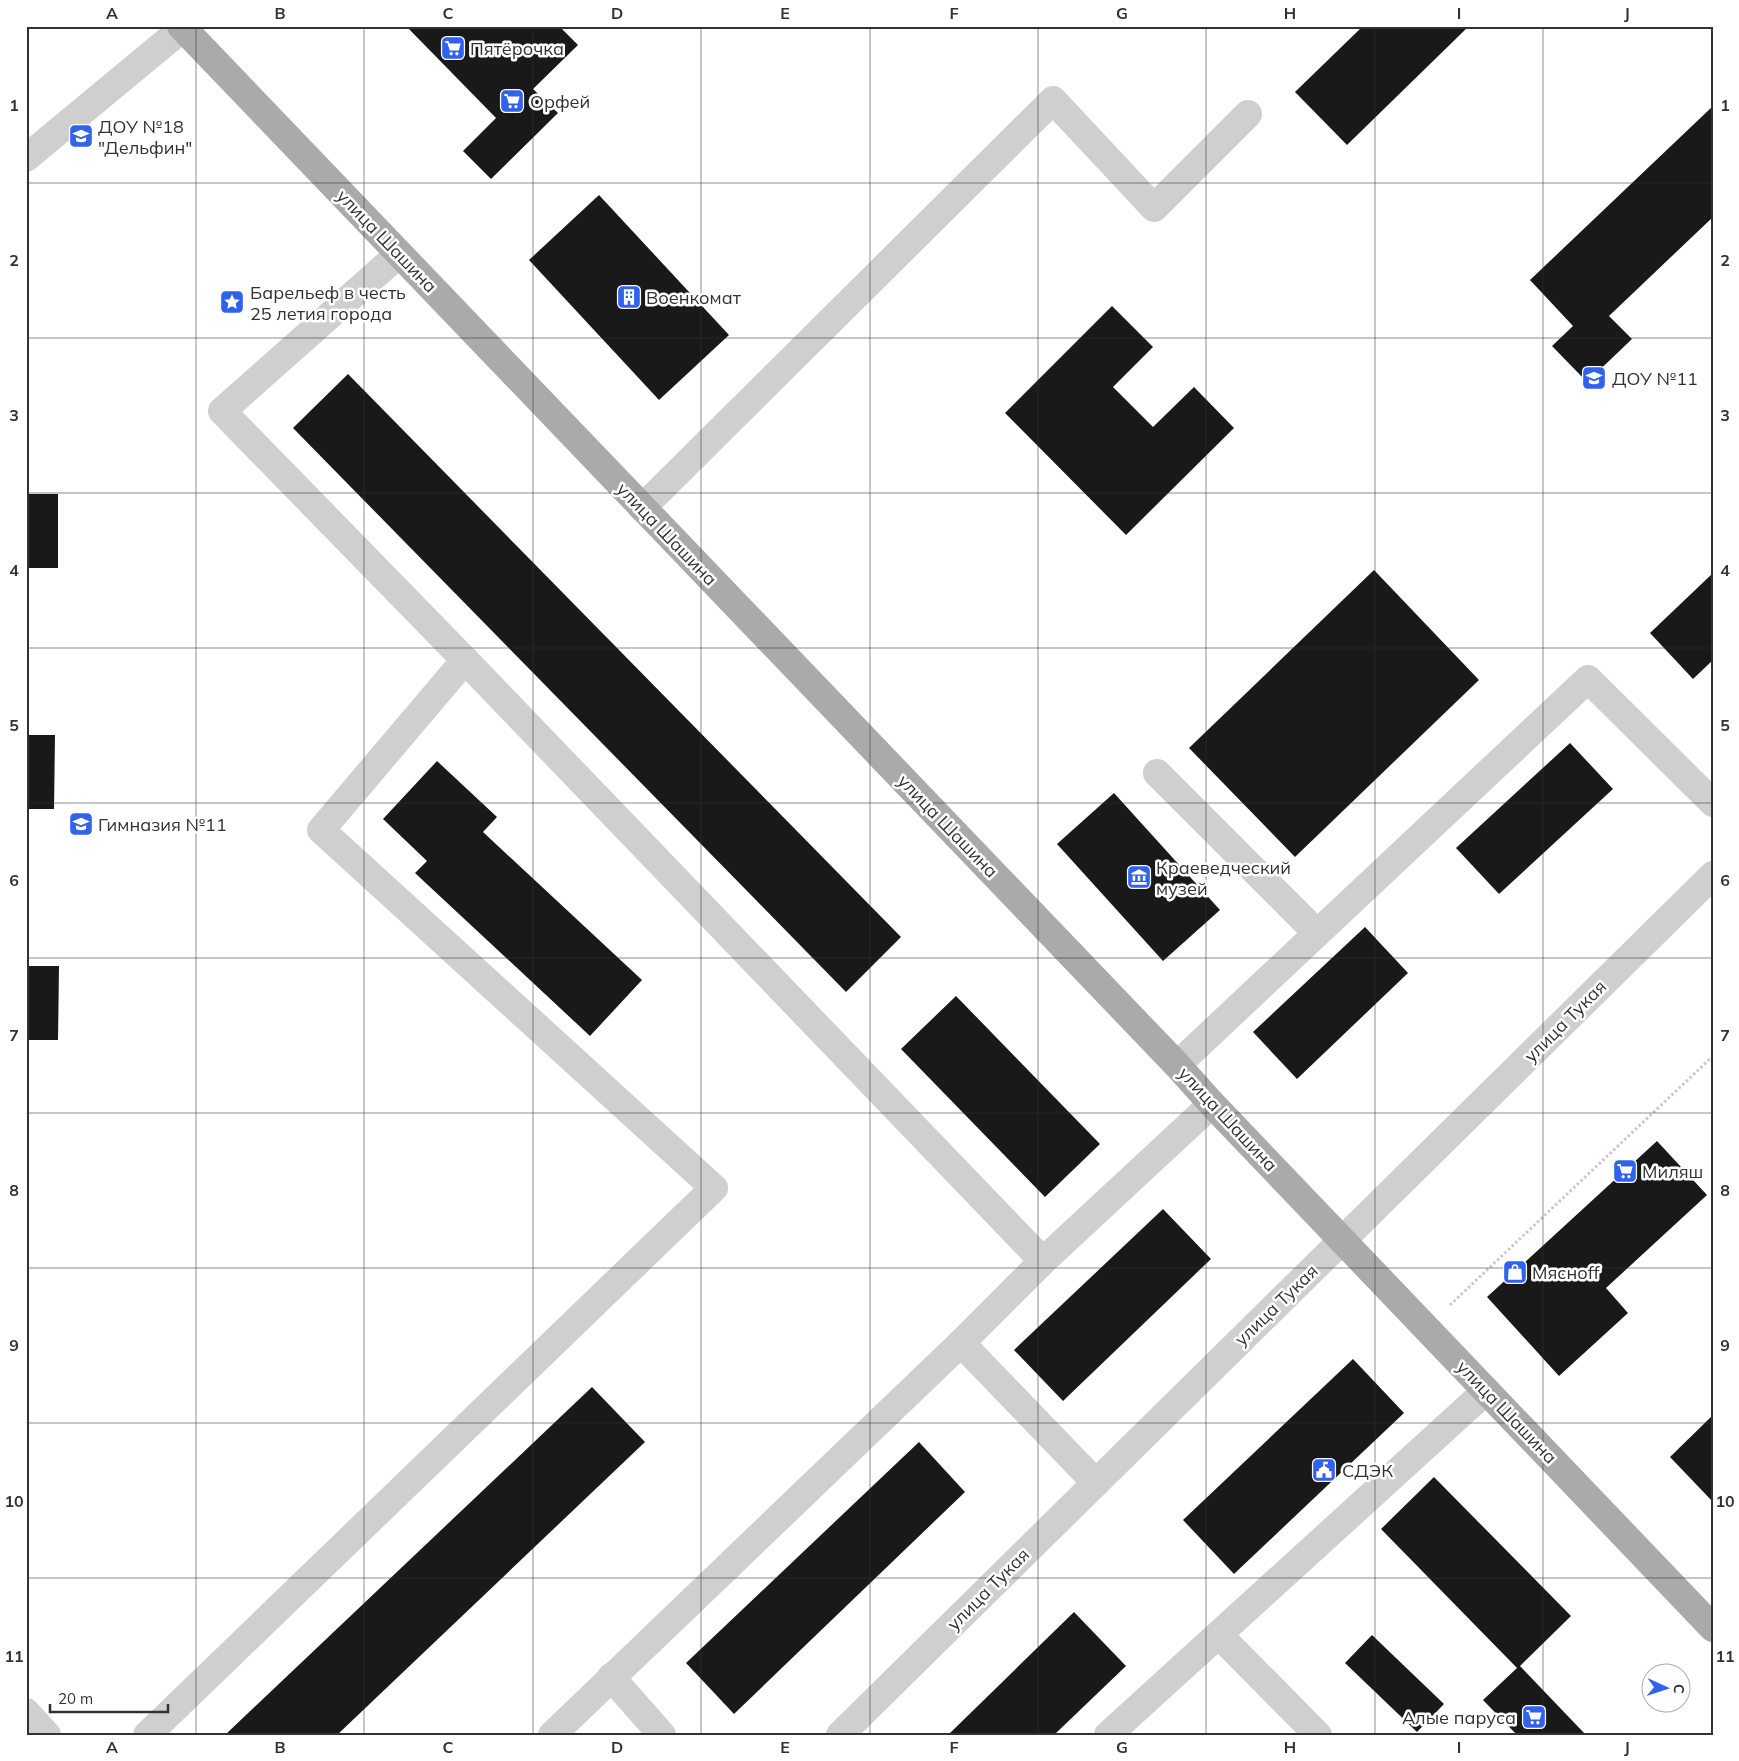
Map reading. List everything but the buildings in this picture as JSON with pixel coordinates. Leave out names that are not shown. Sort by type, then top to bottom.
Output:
[{"type":"main road","name":"улица Шашина","points":[[182,27],[1177,1065],[1212,1104],[1713,1628]]},
{"type":"street","points":[[26,158],[182,27]]},
{"type":"street","points":[[642,508],[1053,100],[1154,208],[1248,114]]},
{"type":"street","points":[[399,254],[222,411],[465,660],[1043,1261]]},
{"type":"street","points":[[147,1735],[714,1188],[321,830],[465,660]]},
{"type":"street","points":[[1177,1065],[1588,679],[1713,803]]},
{"type":"street","points":[[1157,773],[1317,933]]},
{"type":"street","name":"улица Тукая","points":[[840,1735],[1713,875]]},
{"type":"street","points":[[552,1735],[961,1343],[1043,1261],[1212,1104]]},
{"type":"street","points":[[961,1343],[1096,1483]]},
{"type":"street","points":[[1108,1735],[1486,1391]]},
{"type":"street","points":[[1218,1634],[1318,1735]]},
{"type":"street","points":[[611,1677],[662,1735]]},
{"type":"street","points":[[26,1712],[47,1735]]},
{"type":"path","points":[[1425,1327],[1713,1056]]},
{"type":"place","name":"Пятёрочка","points":[[453,48]]},
{"type":"place","name":"Орфей","points":[[512,101]]},
{"type":"place","name":"ДОУ №18 \"Дельфин\"","points":[[81,136]]},
{"type":"place","name":"Военкомат","points":[[629,297]]},
{"type":"place","name":"Барельеф в честь 25 летия города","points":[[232,302]]},
{"type":"place","name":"ДОУ №11","points":[[1594,378]]},
{"type":"place","name":"Гимназия №11","points":[[81,824]]},
{"type":"place","name":"Краеведческий музей","points":[[1139,877]]},
{"type":"place","name":"Миляш","points":[[1625,1171]]},
{"type":"place","name":"Мясноff","points":[[1515,1272]]},
{"type":"place","name":"СДЭК","points":[[1324,1470]]},
{"type":"place","name":"Алые паруса","points":[[1534,1717]]}]
